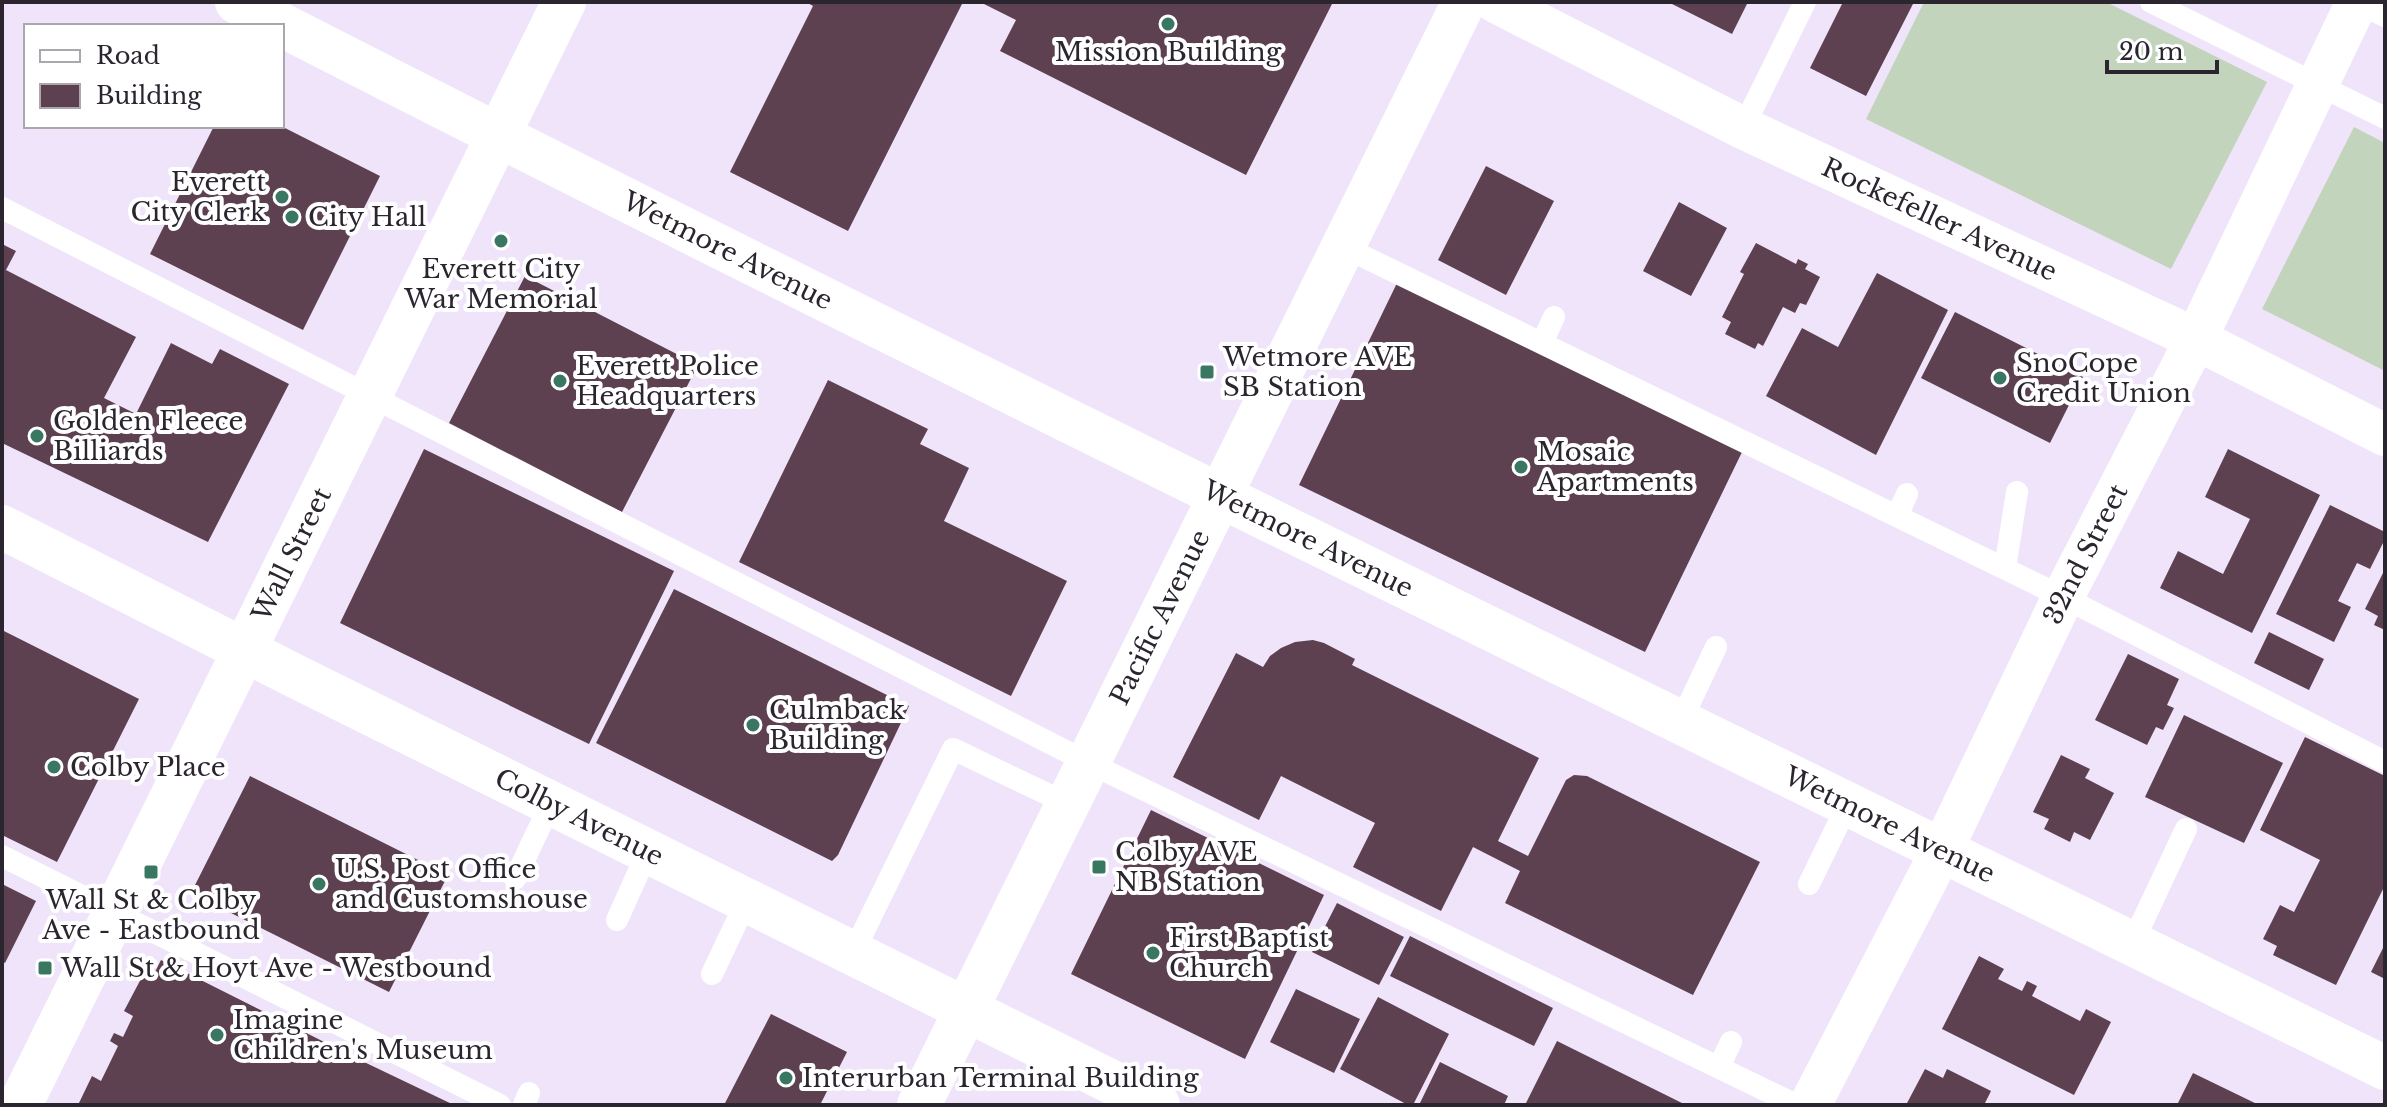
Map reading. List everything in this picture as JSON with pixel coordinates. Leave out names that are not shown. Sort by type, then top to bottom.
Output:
[{"type":"street","name":"Wetmore Avenue","points":[[237,2],[280,24]]},
{"type":"street","name":"Wall Street","points":[[20,1105],[564,2]]},
{"type":"street","name":"Pacific Avenue","points":[[919,1105],[1464,2]]},
{"type":"street","name":"Rockefeller Avenue","points":[[1496,2],[1743,128],[2196,339],[2385,435]]},
{"type":"street","name":"32nd Street","points":[[1810,1105],[1942,850],[2063,597],[2196,339],[2357,2]]},
{"type":"street","name":"Wetmore Avenue","points":[[284,26],[1220,498],[2385,1068]]},
{"type":"street","name":"Colby Avenue","points":[[2,527],[244,651],[966,1009],[1137,1100]]},
{"type":"lane","points":[[1743,128],[1805,2]]},
{"type":"lane","points":[[2151,2],[2385,118]]},
{"type":"lane","points":[[2357,2],[2385,16]]},
{"type":"lane","points":[[2,208],[1089,763],[1796,1105]]},
{"type":"lane","points":[[1344,247],[2005,568],[2385,762]]},
{"type":"lane","points":[[1542,343],[1554,317]]},
{"type":"lane","points":[[2005,568],[2017,492]]},
{"type":"lane","points":[[1897,516],[1907,494]]},
{"type":"lane","points":[[1680,723],[1716,647]]},
{"type":"lane","points":[[853,953],[953,749],[1068,804]]},
{"type":"lane","points":[[515,879],[551,803]]},
{"type":"lane","points":[[1809,884],[1848,804]]},
{"type":"lane","points":[[2132,944],[2186,829]]},
{"type":"lane","points":[[617,920],[648,851]]},
{"type":"lane","points":[[2,856],[115,913],[428,1057],[500,1105]]},
{"type":"lane","points":[[712,974],[747,900]]},
{"type":"lane","points":[[1719,1067],[1731,1042]]},
{"type":"green space","points":[[1924,2],[2106,2],[2267,82],[2171,269],[1866,119]]},
{"type":"green space","points":[[2354,127],[2385,143],[2385,371],[2262,309]]},
{"type":"building","points":[[806,2],[963,2],[848,231],[730,172],[813,6]]},
{"type":"building","points":[[980,2],[1333,2],[1246,175],[1000,51],[1016,20]]},
{"type":"building","points":[[1668,2],[1748,2],[1732,34]]},
{"type":"building","points":[[1843,2],[1914,2],[1866,96],[1810,68]]},
{"type":"building","points":[[213,128],[284,128],[380,176],[303,330],[150,254]]},
{"type":"building","points":[[1486,166],[1554,201],[1506,295],[1438,260]]},
{"type":"building","points":[[1679,202],[1727,228],[1691,296],[1643,271]]},
{"type":"building","points":[[1756,243],[1796,264],[1798,259],[1808,264],[1805,269],[1820,277],[1806,305],[1800,303],[1795,313],[1783,307],[1763,346],[1758,343],[1755,349],[1725,334],[1731,322],[1722,317],[1744,274],[1740,272]]},
{"type":"building","points":[[2,244],[16,251],[6,270],[136,337],[104,398],[136,414],[171,343],[212,364],[220,349],[289,384],[208,542],[2,443]]},
{"type":"building","points":[[1877,273],[1948,310],[1876,455],[1766,396],[1802,328],[1838,347]]},
{"type":"building","points":[[525,276],[698,365],[622,512],[449,423]]},
{"type":"building","name":"Mosaic Apartments","points":[[1397,283],[1743,450],[1645,652],[1299,485]]},
{"type":"building","points":[[1955,312],[2083,377],[2050,443],[1921,378]]},
{"type":"building","points":[[828,380],[928,429],[920,444],[969,468],[944,521],[1067,581],[1011,696],[739,562]]},
{"type":"building","points":[[424,449],[674,571],[589,744],[340,623]]},
{"type":"building","points":[[2228,449],[2320,495],[2252,633],[2160,588],[2178,551],[2223,574],[2250,519],[2205,497]]},
{"type":"building","points":[[2330,505],[2385,532],[2385,539],[2370,569],[2357,563],[2338,601],[2351,607],[2334,642],[2276,614]]},
{"type":"building","points":[[2385,569],[2385,630],[2374,625],[2378,616],[2365,609]]},
{"type":"building","name":"Culmback Building","points":[[674,589],[909,706],[838,855],[832,861],[596,743]]},
{"type":"building","name":"Colby Place","points":[[2,630],[139,699],[57,862],[2,835]]},
{"type":"building","points":[[2269,632],[2324,659],[2309,690],[2254,663]]},
{"type":"building","points":[[1313,640],[1355,659],[1352,665],[1539,758],[1498,841],[1528,856],[1566,780],[1574,775],[1587,776],[1760,862],[1693,995],[1505,903],[1520,871],[1473,847],[1441,911],[1353,867],[1375,823],[1281,776],[1259,820],[1173,777],[1236,653],[1263,667],[1270,656],[1281,648],[1295,642]]},
{"type":"building","points":[[2128,654],[2179,679],[2167,705],[2174,708],[2163,730],[2156,727],[2147,745],[2095,720]]},
{"type":"building","points":[[2184,715],[2283,763],[2244,843],[2145,797]]},
{"type":"building","points":[[2305,737],[2385,776],[2385,885],[2336,985],[2273,955],[2277,946],[2263,939],[2280,905],[2294,912],[2320,860],[2260,830]]},
{"type":"building","points":[[2061,755],[2090,769],[2085,778],[2114,793],[2090,840],[2074,832],[2070,842],[2044,829],[2049,819],[2033,812]]},
{"type":"building","name":"U.S. Post Office and Customshouse","points":[[250,776],[448,875],[389,992],[191,893]]},
{"type":"building","points":[[1151,810],[1324,895],[1245,1059],[1071,974]]},
{"type":"building","points":[[2,884],[36,901],[5,963],[2,961]]},
{"type":"building","points":[[1337,903],[1404,937],[1379,985],[1312,952]]},
{"type":"building","points":[[1410,936],[1553,1008],[1534,1046],[1390,976]]},
{"type":"building","points":[[2385,944],[2385,979],[2371,972]]},
{"type":"building","points":[[1979,956],[2004,969],[1998,979],[2022,991],[2027,981],[2037,986],[2032,996],[2080,1021],[2086,1009],[2111,1022],[2074,1095],[1942,1029]]},
{"type":"building","name":"Imagine Children's Museum","points":[[161,960],[454,1105],[78,1105],[92,1076],[101,1081],[118,1046],[110,1041],[114,1033],[123,1037],[133,1016],[124,1011],[143,975],[152,978]]},
{"type":"building","points":[[1296,989],[1360,1019],[1334,1073],[1270,1042]]},
{"type":"building","points":[[1378,997],[1449,1034],[1413,1105],[1340,1069]]},
{"type":"building","name":"Interurban Terminal Building","points":[[771,1014],[847,1052],[820,1105],[724,1105]]},
{"type":"building","points":[[1557,1041],[1686,1105],[1525,1105]]},
{"type":"building","points":[[1440,1062],[1508,1096],[1504,1105],[1419,1105]]},
{"type":"building","points":[[1925,1069],[1943,1078],[1947,1069],[1991,1091],[1984,1105],[1906,1105]]},
{"type":"building","points":[[2193,1073],[2259,1105],[2177,1105]]},
{"type":"place","name":"Mission Building","points":[[1168,24]]},
{"type":"place","name":"Everett City Clerk","points":[[282,197]]},
{"type":"place","name":"City Hall","points":[[292,217]]},
{"type":"place","name":"Everett City War Memorial","points":[[501,241]]},
{"type":"place","name":"Wetmore AVE SB Station","points":[[1207,372]]},
{"type":"place","name":"SnoCope Credit Union","points":[[2000,378]]},
{"type":"place","name":"Everett Police Headquarters","points":[[560,381]]},
{"type":"place","name":"Golden Fleece Billiards","points":[[37,436]]},
{"type":"place","name":"Mosaic Apartments","points":[[1521,467]]},
{"type":"place","name":"Culmback Building","points":[[753,725]]},
{"type":"place","name":"Colby Place","points":[[54,767]]},
{"type":"place","name":"Colby AVE NB Station","points":[[1099,867]]},
{"type":"place","name":"Wall St & Colby Ave - Eastbound","points":[[151,872]]},
{"type":"place","name":"U.S. Post Office and Customshouse","points":[[319,884]]},
{"type":"place","name":"First Baptist Church","points":[[1153,953]]},
{"type":"place","name":"Wall St & Hoyt Ave - Westbound","points":[[45,968]]},
{"type":"place","name":"Imagine Children's Museum","points":[[217,1035]]},
{"type":"place","name":"Interurban Terminal Building","points":[[786,1078]]}]
